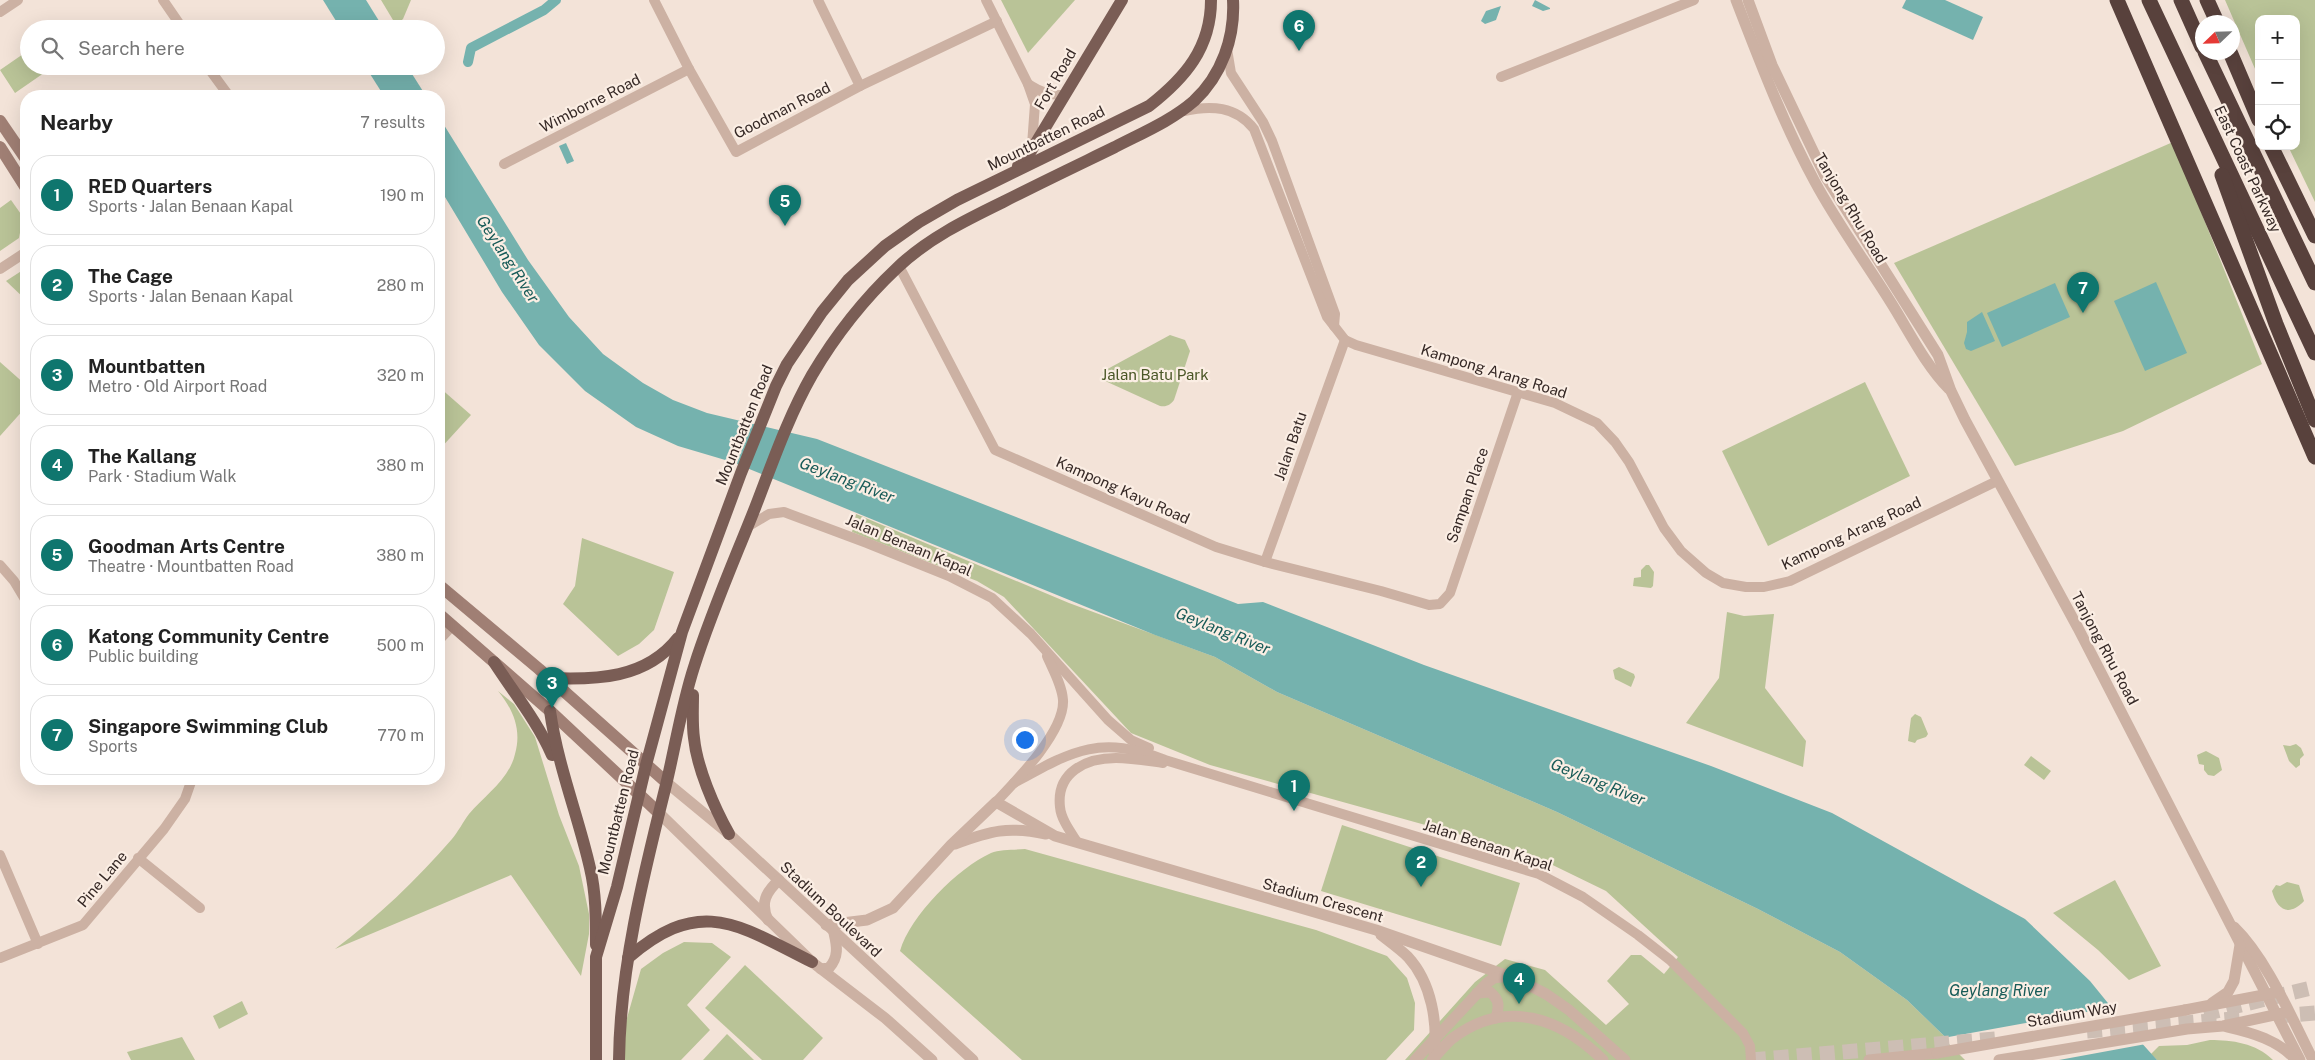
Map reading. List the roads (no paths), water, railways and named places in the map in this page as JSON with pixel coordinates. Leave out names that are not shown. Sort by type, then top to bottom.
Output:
[{"type":"highway","points":[[2117,0],[2315,457]]},
{"type":"highway","name":"East Coast Parkway","points":[[2149,0],[2315,353]]},
{"type":"highway","points":[[2181,0],[2195,31]]},
{"type":"highway","points":[[2208,0],[2214,15]]},
{"type":"highway","name":"East Coast Parkway","points":[[2209,60],[2315,283]]},
{"type":"highway","points":[[2233,60],[2255,111]]},
{"type":"highway","points":[[2215,141],[2218,163],[2232,203],[2276,324],[2315,420]]},
{"type":"highway","points":[[2273,150],[2315,236]]},
{"type":"main road","name":"Fort Road","points":[[1013,171],[1031,151],[1122,0]]},
{"type":"main road","name":"Mountbatten Road","points":[[596,1060],[596,957],[682,632],[741,472],[787,364],[822,312],[848,280],[886,246],[919,222],[1013,171],[1149,106],[1170,89],[1188,70],[1202,46],[1211,0]]},
{"type":"main road","points":[[1233,0],[1234,15]]},
{"type":"main road","points":[[619,1060],[619,1033],[628,958],[692,672],[710,620],[747,527],[792,417],[811,377],[843,327],[899,266],[929,243],[969,219],[1158,126],[1194,100],[1209,83],[1227,48],[1239,0]]},
{"type":"main road","points":[[0,120],[20,150]]},
{"type":"main road","points":[[0,148],[20,179]]},
{"type":"main road","points":[[445,590],[666,782]]},
{"type":"main road","points":[[445,620],[550,711],[659,813]]},
{"type":"main road","points":[[548,678],[620,675],[651,662],[669,649],[682,632]]},
{"type":"main road","points":[[494,662],[544,738],[566,788]]},
{"type":"main road","points":[[692,672],[694,739],[712,798],[729,834]]},
{"type":"main road","points":[[550,711],[554,739],[566,788],[590,868],[595,901],[596,957]]},
{"type":"main road","points":[[628,958],[647,942],[669,928],[709,921],[733,924],[816,966]]},
{"type":"street","points":[[0,12],[18,0]]},
{"type":"street","points":[[163,0],[176,20]]},
{"type":"street","name":"Goodman Road","points":[[654,0],[689,69],[736,152],[860,86],[996,21]]},
{"type":"street","points":[[818,0],[860,86]]},
{"type":"street","points":[[986,0],[1028,84],[1035,104],[1031,151]]},
{"type":"street","points":[[1501,77],[1694,0]]},
{"type":"street","name":"Tanjong Rhu Road","points":[[1736,0],[1773,94],[1814,182],[1890,300],[1926,362],[1951,391]]},
{"type":"street","name":"Tanjong Rhu Road","points":[[1748,0],[1772,65],[1825,176],[1938,355],[1951,391],[1997,481],[2078,628],[2240,945],[2288,1012],[2313,1060]]},
{"type":"street","points":[[1227,48],[1232,73],[1263,122],[1277,156],[1335,314],[1334,326]]},
{"type":"street","name":"Wimborne Road","points":[[504,164],[689,69]]},
{"type":"street","points":[[214,75],[225,90]]},
{"type":"street","points":[[1028,84],[1040,92],[1064,95]]},
{"type":"street","points":[[1180,111],[1202,106],[1215,107],[1239,114],[1246,118],[1254,129],[1327,317],[1344,340]]},
{"type":"street","points":[[0,269],[20,256]]},
{"type":"street","name":"Kampong Kayu Road","points":[[899,266],[995,450],[1216,547],[1265,562],[1429,605],[1440,604]]},
{"type":"street","name":"Kampong Arang Road","points":[[1344,340],[1352,344],[1555,403],[1600,426],[1629,462],[1664,528],[1681,551],[1706,573],[1723,583],[1746,588],[1764,587],[1790,581],[1997,481]]},
{"type":"street","name":"Jalan Batu","points":[[1265,562],[1344,340]]},
{"type":"street","name":"Sampan Place","points":[[1440,604],[1450,593],[1518,392]]},
{"type":"street","name":"Jalan Benaan Kapal","points":[[747,527],[769,514],[784,512],[867,542],[949,576],[992,598],[1044,648],[1108,720],[1131,740],[1181,765]]},
{"type":"street","points":[[0,567],[14,581],[20,591]]},
{"type":"street","points":[[14,581],[20,584]]},
{"type":"street","points":[[445,634],[452,626]]},
{"type":"street","name":"Jalan Benaan Kapal","points":[[951,845],[1014,783],[1052,735],[1063,713],[1060,686],[1044,648]]},
{"type":"street","name":"Jalan Benaan Kapal","points":[[1014,783],[1059,758],[1092,748],[1140,750],[1181,765],[1538,874],[1583,897],[1670,960],[1743,1033],[1750,1046],[1751,1060]]},
{"type":"street","points":[[1077,842],[1064,821],[1060,807],[1060,790],[1065,778],[1073,769],[1085,763],[1116,758],[1181,765]]},
{"type":"street","name":"Stadium Boulevard","points":[[666,782],[729,834],[973,1060]]},
{"type":"street","name":"Pine Lane","points":[[0,958],[82,925],[164,829],[185,800],[190,785]]},
{"type":"street","name":"Stadium Crescent","points":[[996,802],[1055,836],[1376,930],[1507,976],[1546,994],[1569,1010],[1625,1060]]},
{"type":"street","points":[[659,813],[816,966],[885,1018],[932,1060]]},
{"type":"street","points":[[816,966],[829,968],[835,959],[837,949],[830,929],[867,920],[893,908],[951,845],[988,832],[1006,829],[1055,836]]},
{"type":"street","points":[[0,855],[38,944]]},
{"type":"street","points":[[138,858],[200,908]]},
{"type":"street","points":[[769,922],[765,913],[764,902],[768,890],[779,880]]},
{"type":"street","name":"Tanjong Rhu Road","points":[[2228,921],[2244,936],[2273,993],[2276,1014],[2298,1060]]},
{"type":"street","points":[[1376,930],[1408,957],[1420,974],[1428,992],[1436,1038],[1433,1059]]},
{"type":"street","points":[[2208,1006],[2228,992],[2234,981],[2240,945]]},
{"type":"street","points":[[1415,1060],[1477,993],[1494,978],[1507,976]]},
{"type":"street","points":[[1477,993],[1490,992],[1495,996],[1499,1009],[1496,1018]]},
{"type":"street","name":"Stadium Way","points":[[1869,1060],[1937,1053],[2273,993]]},
{"type":"street","points":[[1999,1060],[2187,1029],[2223,1026],[2288,1012]]},
{"type":"street","points":[[1433,1059],[1453,1038],[1475,1024],[1496,1018],[1523,1017],[1546,1020],[1586,1043],[1603,1060]]},
{"type":"street","points":[[2223,1026],[2252,1032],[2271,1040],[2298,1060]]},
{"type":"water","points":[[323,0],[366,0],[378,20],[335,20]]},
{"type":"water","points":[[1535,0],[1550,9],[1543,11],[1532,6]]},
{"type":"water","points":[[1906,0],[1945,0],[1983,17],[1973,40],[1902,8]]},
{"type":"water","points":[[1501,6],[1496,20],[1485,24],[1481,21],[1486,11]]},
{"type":"water","points":[[371,75],[413,75],[422,90],[380,90]]},
{"type":"water","name":"Geylang River","points":[[445,127],[528,260],[569,317],[603,354],[643,383],[673,400],[707,413],[817,439],[1238,604],[1263,602],[1424,665],[1711,766],[1832,813],[2025,919],[2090,981],[2157,1060],[1969,1060],[1907,1000],[1840,952],[1758,909],[1557,812],[1277,692],[1215,657],[1155,635],[732,462],[678,446],[636,427],[585,391],[539,345],[502,292],[445,197]]},
{"type":"water","points":[[566,143],[574,161],[567,164],[559,146]]},
{"type":"water","points":[[2156,282],[2187,353],[2145,371],[2114,301]]},
{"type":"water","points":[[2055,283],[2070,317],[2002,347],[1987,313]]},
{"type":"water","points":[[1982,312],[1995,341],[1971,351],[1966,349],[1964,343],[1967,322]]},
{"type":"waterway","points":[[468,62],[471,48],[544,10],[556,0]]},
{"type":"tunnel","points":[[2204,1014],[2315,987]]},
{"type":"tunnel","points":[[2277,1016],[2315,1013]]},
{"type":"tunnel","points":[[2087,1031],[2246,1018]]},
{"type":"tunnel","points":[[1751,1060],[1995,1039]]},
{"type":"place","name":"Katong Community Centre","points":[[1299,51]]},
{"type":"place","name":"Goodman Arts Centre","points":[[785,226]]},
{"type":"place","name":"Singapore Swimming Club","points":[[2083,313]]},
{"type":"place","name":"Mountbatten","points":[[552,708]]},
{"type":"place","name":"RED Quarters","points":[[1294,811]]},
{"type":"place","name":"The Cage","points":[[1421,887]]},
{"type":"place","name":"The Kallang","points":[[1519,1004]]},
{"type":"park label","name":"Jalan Batu Park","points":[[1155,374]]}]
